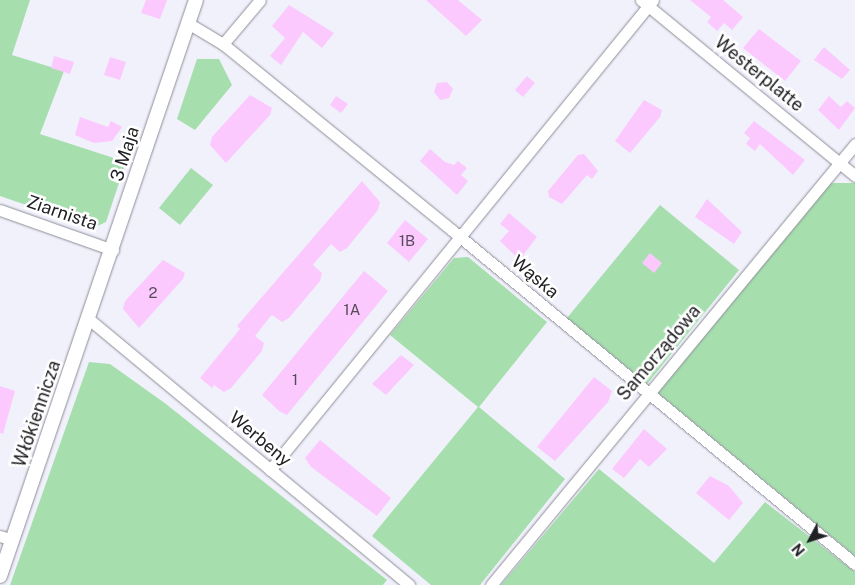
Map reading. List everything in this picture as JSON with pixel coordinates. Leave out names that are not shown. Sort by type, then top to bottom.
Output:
[{"type":"street","name":"3 Maja","points":[[90,320],[196,0]]},
{"type":"street","points":[[223,44],[260,0]]},
{"type":"street","points":[[270,470],[647,2]]},
{"type":"street","name":"Westerplatte","points":[[647,2],[855,176]]},
{"type":"street","name":"Wąska","points":[[188,22],[223,44],[459,236],[855,564]]},
{"type":"street","name":"Samorządowa","points":[[491,585],[855,144]]},
{"type":"street","name":"Ziarnista","points":[[0,210],[114,250]]},
{"type":"street","name":"Werbeny","points":[[90,320],[409,585]]},
{"type":"street","name":"Włókiennicza","points":[[0,576],[6,538],[90,320]]},
{"type":"green space","points":[[0,0],[30,0],[12,55],[64,71],[40,134],[126,162],[106,222],[93,228],[0,196]]},
{"type":"green space","points":[[197,59],[219,59],[232,85],[195,130],[177,119]]},
{"type":"green space","points":[[191,168],[213,185],[180,225],[159,208]]},
{"type":"green space","points":[[831,183],[855,183],[855,556],[658,393]]},
{"type":"green space","points":[[660,205],[739,270],[647,384],[567,318]]},
{"type":"green space","points":[[468,257],[547,322],[479,407],[565,479],[480,585],[431,585],[372,536],[478,407],[390,335],[454,258]]},
{"type":"green space","points":[[89,362],[110,364],[166,404],[387,580],[383,585],[10,585]]},
{"type":"green space","points":[[599,469],[714,563],[765,502],[855,572],[855,585],[501,585]]},
{"type":"building","points":[[146,0],[167,0],[160,19],[141,13]]},
{"type":"building","points":[[426,0],[458,0],[482,20],[466,36]]},
{"type":"building","points":[[690,0],[723,0],[743,17],[732,30],[724,23],[717,31],[707,22],[711,17]]},
{"type":"building","points":[[289,5],[334,33],[322,48],[303,32],[281,65],[270,56],[285,38],[272,26]]},
{"type":"building","points":[[759,29],[801,61],[785,81],[743,48]]},
{"type":"building","points":[[824,47],[850,70],[842,79],[814,60]]},
{"type":"building","points":[[54,56],[74,62],[70,74],[51,68]]},
{"type":"building","points":[[110,57],[126,62],[120,80],[104,75]]},
{"type":"building","points":[[527,76],[535,83],[523,97],[515,90]]},
{"type":"building","points":[[447,82],[453,89],[449,98],[440,100],[434,92],[437,83]]},
{"type":"building","points":[[250,95],[272,108],[270,115],[226,163],[210,145],[212,137]]},
{"type":"building","points":[[336,96],[348,104],[341,113],[330,105]]},
{"type":"building","points":[[829,96],[841,107],[847,101],[855,108],[839,130],[818,110]]},
{"type":"building","points":[[644,100],[662,110],[660,117],[630,153],[615,141]]},
{"type":"building","points":[[80,117],[108,127],[111,121],[122,127],[112,141],[94,143],[75,135]]},
{"type":"building","points":[[754,121],[805,160],[793,175],[760,144],[755,151],[746,144],[750,138],[744,133]]},
{"type":"building","points":[[430,149],[445,162],[454,165],[458,161],[467,168],[461,175],[468,181],[457,195],[420,161]]},
{"type":"building","points":[[584,154],[598,171],[592,179],[587,175],[562,204],[549,197],[548,191],[578,155]]},
{"type":"building","points":[[362,181],[380,202],[378,210],[347,248],[340,252],[331,244],[315,262],[313,265],[322,273],[320,281],[289,318],[282,322],[272,315],[270,317],[255,336],[264,343],[262,351],[231,388],[224,392],[214,385],[212,388],[200,378],[240,329],[237,326]]},
{"type":"building","points":[[707,199],[742,232],[734,244],[695,217]]},
{"type":"building","points":[[509,213],[537,237],[524,254],[527,267],[500,241],[509,231],[500,224]]},
{"type":"building","points":[[405,220],[428,239],[409,262],[387,243]]},
{"type":"building","points":[[650,253],[662,263],[654,273],[642,263]]},
{"type":"building","points":[[163,260],[185,273],[183,279],[139,328],[123,309],[125,301]]},
{"type":"building","points":[[364,271],[388,291],[287,415],[279,411],[262,395]]},
{"type":"building","points":[[401,355],[414,365],[386,395],[372,384]]},
{"type":"building","points":[[594,377],[612,391],[608,402],[555,461],[537,447]]},
{"type":"building","points":[[0,386],[15,391],[3,434],[0,433]]},
{"type":"building","points":[[644,429],[667,449],[649,467],[640,459],[624,478],[612,469]]},
{"type":"building","points":[[320,440],[391,498],[377,516],[311,467],[305,458]]},
{"type":"building","points":[[710,476],[729,486],[743,503],[729,520],[696,493]]}]
